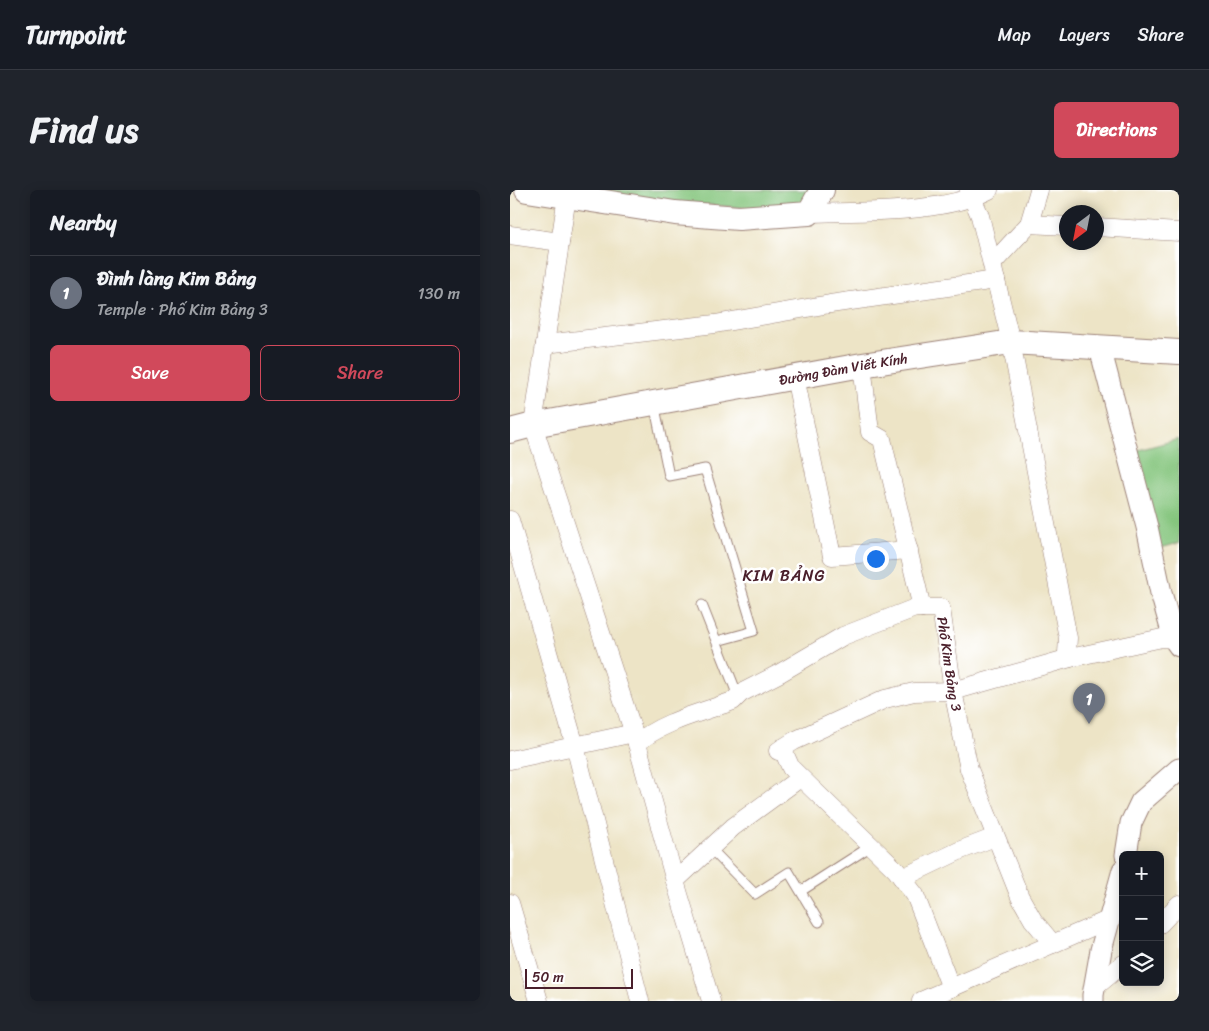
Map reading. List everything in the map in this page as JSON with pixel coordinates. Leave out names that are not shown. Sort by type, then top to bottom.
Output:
[{"type":"main road","points":[[527,190],[675,213],[739,218],[809,213],[822,190]]},
{"type":"main road","name":"Đường Đàm Viết Kính","points":[[510,431],[533,425],[862,365],[1011,342],[1179,352]]},
{"type":"street","points":[[809,213],[922,207],[989,190]]},
{"type":"street","points":[[545,344],[716,324],[994,272],[1029,224],[1039,190]]},
{"type":"street","points":[[971,194],[994,272],[1011,342],[1068,638],[1067,653],[1070,658]]},
{"type":"street","points":[[567,196],[533,425],[636,739],[675,881],[711,1001]]},
{"type":"street","points":[[1029,224],[1059,226]]},
{"type":"street","points":[[1104,227],[1179,232]]},
{"type":"street","points":[[510,235],[560,242]]},
{"type":"street","points":[[1100,348],[1147,527],[1161,594],[1176,643]]},
{"type":"street","points":[[862,365],[870,432],[882,439],[922,608]]},
{"type":"street","points":[[796,378],[832,556],[908,550]]},
{"type":"street","points":[[510,520],[575,746],[640,1001]]},
{"type":"street","name":"Phố Kim Bảng 3","points":[[636,739],[643,738],[668,724],[733,701],[738,696],[843,636],[915,608],[941,608],[953,691],[969,768],[1020,897],[1033,920],[1053,944]]},
{"type":"street","points":[[951,988],[914,895],[902,878],[872,846],[800,778],[791,768],[780,750],[803,737],[885,699],[914,692],[953,691],[1070,658],[1162,638],[1176,643]]},
{"type":"street","points":[[510,760],[575,746],[636,739]]},
{"type":"street","points":[[1127,851],[1131,823],[1140,802],[1179,769]]},
{"type":"street","points":[[675,881],[733,827],[800,778]]},
{"type":"street","points":[[902,878],[961,850],[996,837]]},
{"type":"street","points":[[1094,994],[1101,950],[1119,885]]},
{"type":"street","points":[[510,902],[539,1001]]},
{"type":"street","points":[[1164,920],[1179,904]]},
{"type":"street","points":[[921,1001],[1110,919]]},
{"type":"street","points":[[1094,994],[1119,968]]},
{"type":"lane","points":[[654,403],[669,476],[705,469],[754,631],[718,641]]},
{"type":"lane","points":[[702,605],[718,641],[738,696]]},
{"type":"lane","points":[[801,891],[872,846]]},
{"type":"lane","points":[[710,848],[755,894],[789,872],[820,922]]},
{"type":"green space","points":[[524,190],[822,190],[809,213]]},
{"type":"green space","points":[[1179,439],[1179,543],[1157,549],[1131,452]]},
{"type":"place","name":"Đình làng Kim Bảng","points":[[1089,724]]},
{"type":"district","name":"KIM BẢNG","points":[[784,575]]}]
